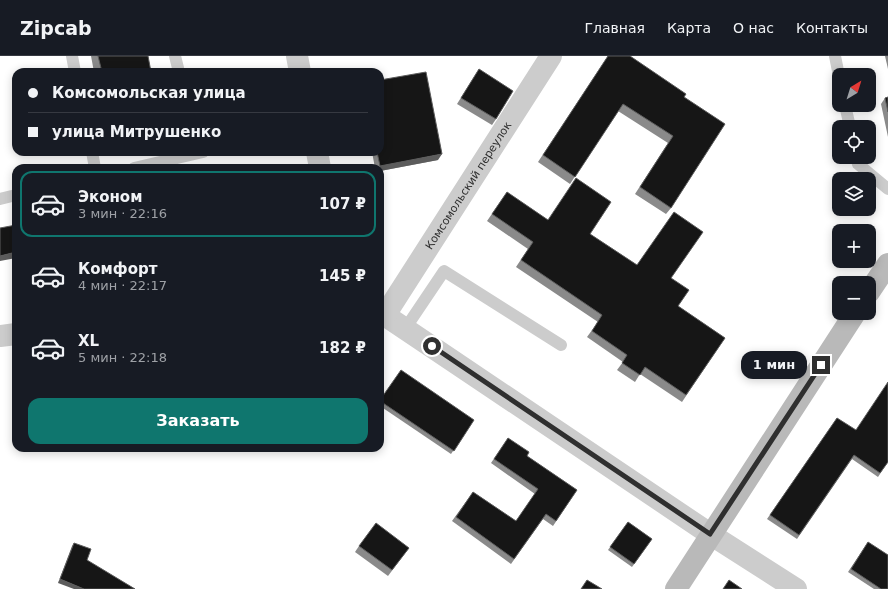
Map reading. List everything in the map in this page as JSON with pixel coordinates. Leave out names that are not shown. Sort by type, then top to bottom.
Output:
[{"type":"street","points":[[297,56],[299,68]]},
{"type":"street","name":"Комсомольский переулок","points":[[384,312],[550,56]]},
{"type":"street","points":[[876,282],[888,264]]},
{"type":"street","points":[[384,315],[710,534],[796,589]]},
{"type":"street","points":[[676,589],[710,534],[851,320]]},
{"type":"street","points":[[0,336],[12,334]]},
{"type":"lane","points":[[72,56],[74,68]]},
{"type":"lane","points":[[176,56],[178,68]]},
{"type":"lane","points":[[835,56],[837,68]]},
{"type":"lane","points":[[151,164],[185,156]]},
{"type":"lane","points":[[858,164],[888,189]]},
{"type":"lane","points":[[0,199],[12,196]]},
{"type":"lane","points":[[405,329],[444,271],[561,345]]},
{"type":"building","points":[[98,56],[148,56],[150,68],[101,68]]},
{"type":"building","points":[[608,56],[630,56],[686,94],[684,97],[725,124],[671,208],[640,187],[673,136],[623,104],[575,177],[543,155]]},
{"type":"building","points":[[479,69],[513,91],[496,119],[461,98]]},
{"type":"building","points":[[426,72],[442,154],[384,165],[380,164],[378,156],[384,156],[384,79]]},
{"type":"building","points":[[888,97],[888,112],[885,98]]},
{"type":"building","points":[[576,178],[611,202],[590,234],[637,265],[674,212],[703,232],[671,278],[689,290],[678,306],[725,338],[686,395],[645,367],[640,375],[622,363],[627,355],[592,331],[602,315],[521,260],[533,242],[492,214],[507,192],[548,220]]},
{"type":"building","points":[[12,226],[12,253],[0,256],[0,228]]},
{"type":"building","points":[[401,370],[474,420],[454,451],[384,404],[384,394]]},
{"type":"building","points":[[888,382],[888,462],[880,473],[854,455],[799,535],[770,515],[837,418],[856,430]]},
{"type":"building","points":[[508,438],[529,452],[527,456],[577,490],[556,521],[546,514],[514,559],[456,517],[473,492],[516,521],[538,489],[494,459]]},
{"type":"building","points":[[628,522],[652,539],[634,564],[610,547]]},
{"type":"building","points":[[376,523],[409,548],[392,570],[359,546]]},
{"type":"building","points":[[868,542],[888,555],[888,589],[881,589],[851,569]]},
{"type":"building","points":[[74,543],[91,549],[87,560],[135,589],[84,589],[60,579]]},
{"type":"building","points":[[587,580],[602,589],[581,589]]},
{"type":"building","points":[[729,580],[742,589],[723,589]]},
{"type":"route","points":[[432,346],[710,534],[821,365]]}]
